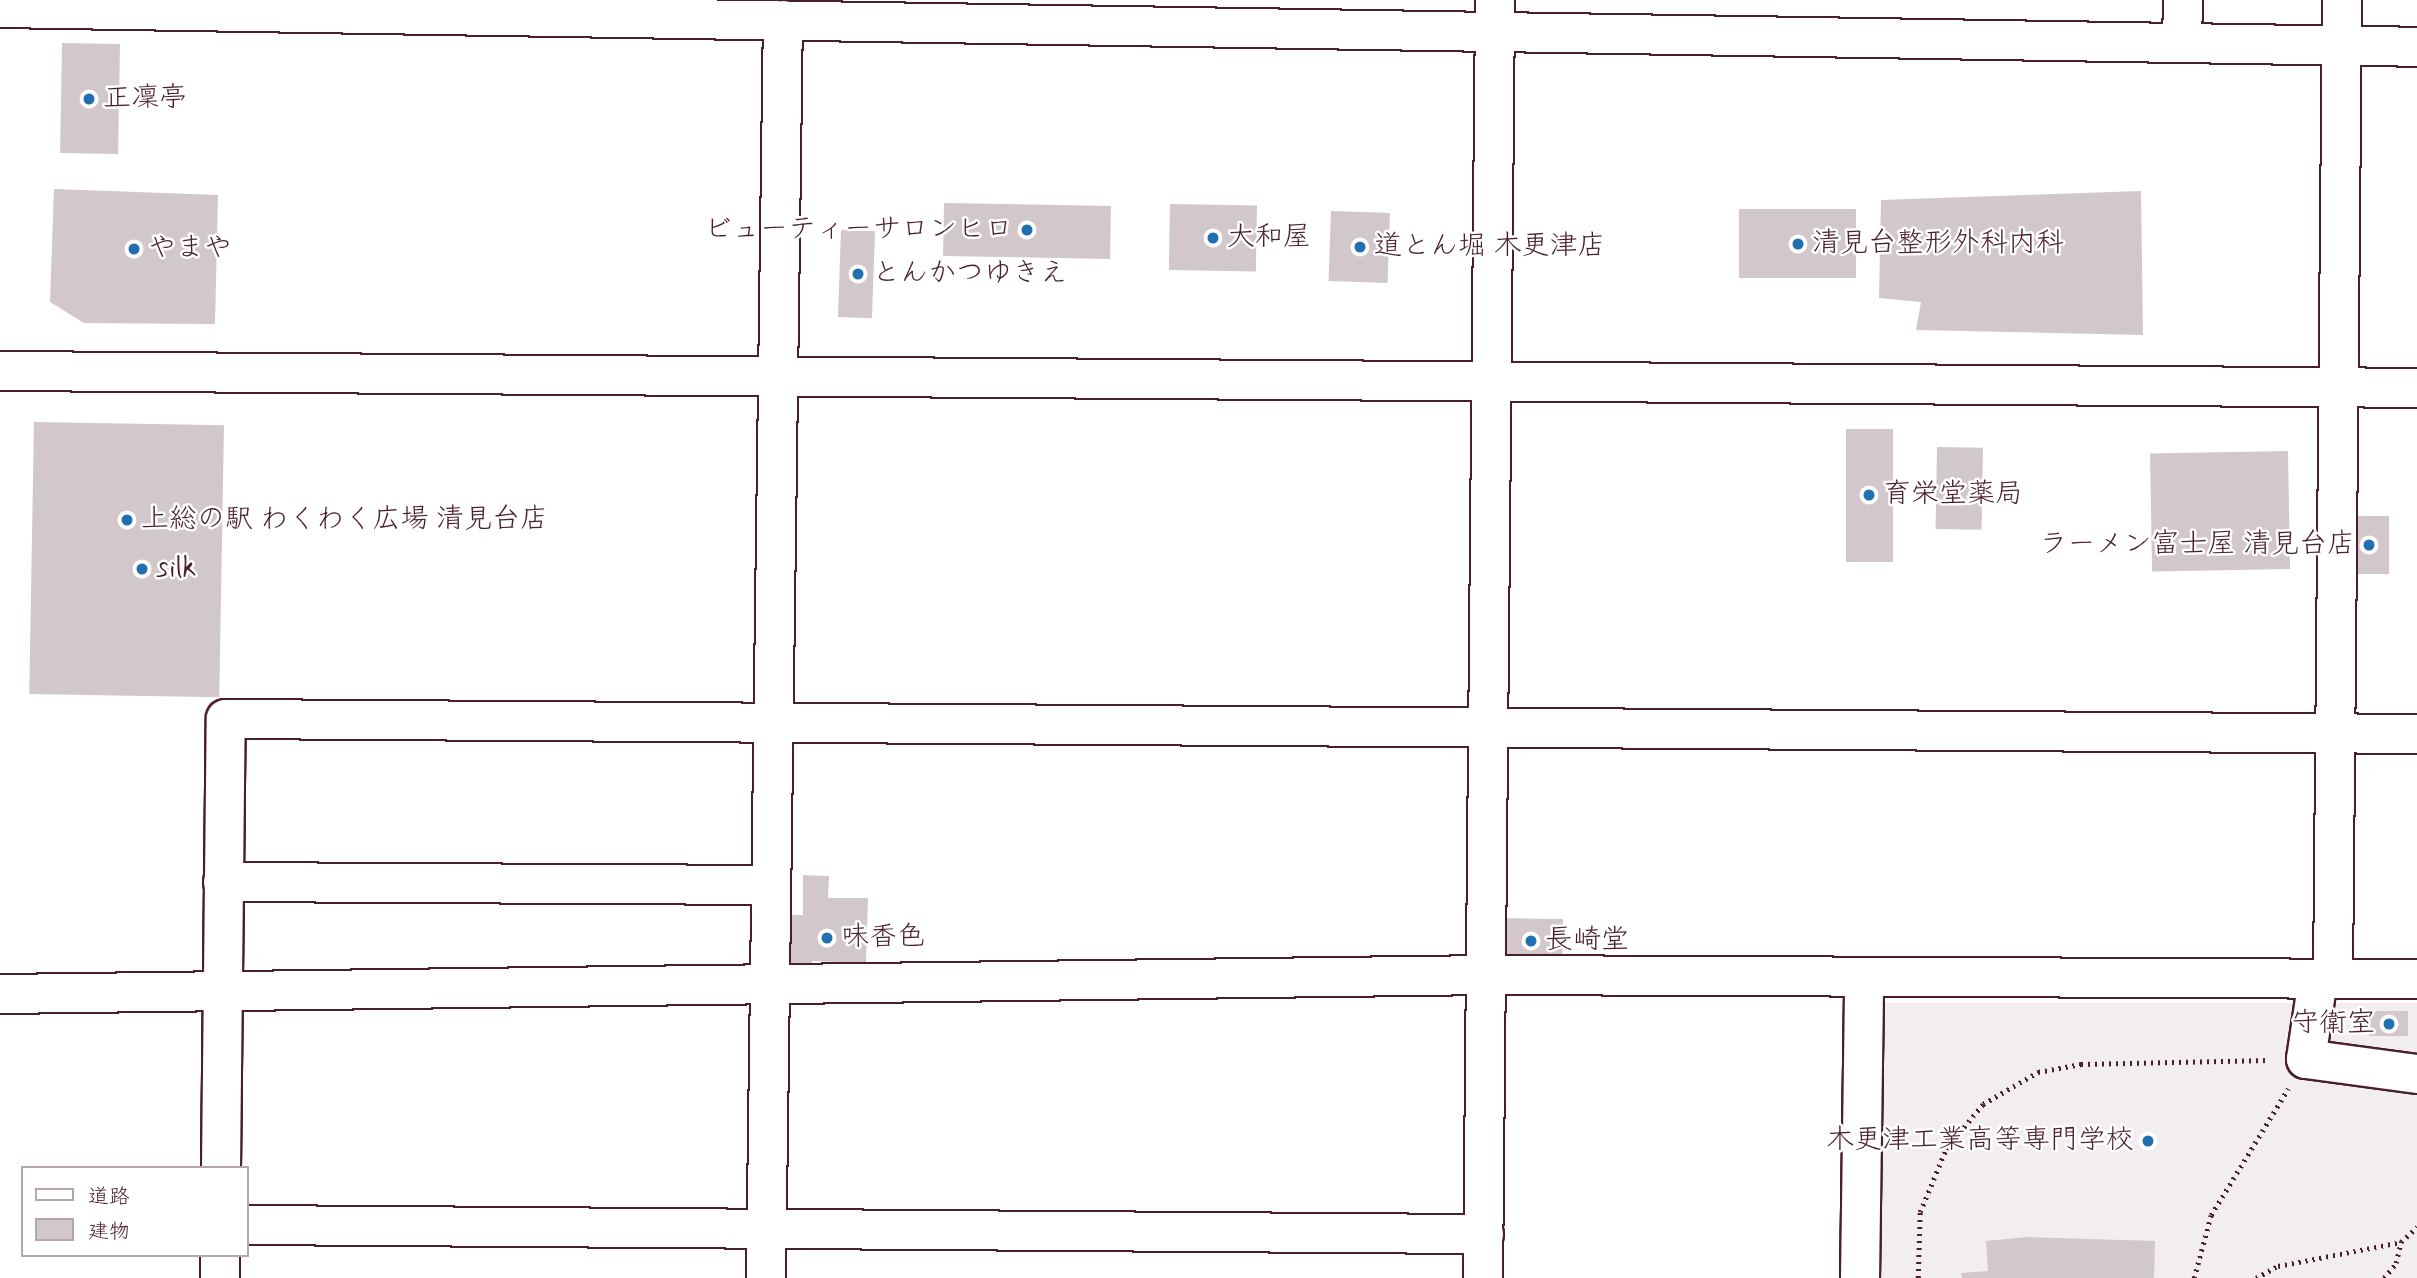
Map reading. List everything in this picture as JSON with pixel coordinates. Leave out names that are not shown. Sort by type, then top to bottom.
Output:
[{"type":"street","points":[[2182,43],[2183,0]]},
{"type":"street","points":[[2342,0],[2341,387],[2336,734],[2325,979],[2306,1059],[2417,1074]]},
{"type":"street","points":[[0,8],[1495,16],[2182,43],[2417,47]]},
{"type":"street","points":[[766,1278],[781,378],[775,13]]},
{"type":"street","points":[[1483,1278],[1495,16]]},
{"type":"street","points":[[0,371],[2417,388]]},
{"type":"street","points":[[220,1166],[226,719],[2417,734]]},
{"type":"street","points":[[223,882],[771,885]]},
{"type":"street","points":[[0,994],[770,987],[1486,975],[2417,979]]},
{"type":"street","points":[[1860,1278],[1864,978]]},
{"type":"street","points":[[248,1225],[1484,1234]]},
{"type":"street","points":[[220,1257],[220,1278]]},
{"type":"path","points":[[1918,1278],[1920,1212],[1946,1149],[1983,1104],[2038,1072],[2081,1064],[2306,1059]]},
{"type":"path","points":[[2194,1278],[2211,1215],[2306,1059]]},
{"type":"path","points":[[2256,1278],[2278,1266],[2401,1242],[2417,1227]]},
{"type":"path","points":[[2384,1278],[2396,1263],[2401,1242]]},
{"type":"shaded area","name":"木更津工業高等専門学校","points":[[1881,1003],[2417,1003],[2417,1278],[1881,1278]]},
{"type":"building","name":"正凜亭","points":[[62,43],[120,44],[118,154],[60,153]]},
{"type":"building","name":"やまや","points":[[54,189],[218,195],[215,324],[84,323],[50,302]]},
{"type":"building","points":[[2141,191],[2143,335],[1916,330],[1921,302],[1879,298],[1881,200]]},
{"type":"building","name":"ビューティーサロンヒロ","points":[[944,203],[1111,206],[1110,259],[943,256]]},
{"type":"building","name":"大和屋","points":[[1170,204],[1257,206],[1256,272],[1169,270]]},
{"type":"building","name":"清見台整形外科内科","points":[[1739,209],[1856,209],[1856,278],[1739,278]]},
{"type":"building","name":"道とん堀 木更津店","points":[[1331,211],[1390,213],[1388,283],[1329,281]]},
{"type":"building","name":"とんかつゆきえ","points":[[841,230],[875,231],[872,318],[838,317]]},
{"type":"building","name":"上総の駅 わくわく広場 清見台店","points":[[34,422],[224,425],[219,697],[29,694]]},
{"type":"building","name":"育栄堂薬局","points":[[1846,429],[1893,429],[1893,562],[1846,562]]},
{"type":"building","points":[[1937,447],[1983,448],[1982,530],[1936,529]]},
{"type":"building","points":[[2288,451],[2290,569],[2152,571],[2150,453]]},
{"type":"building","name":"ラーメン富士屋 清見台店","points":[[2350,516],[2389,516],[2389,574],[2350,574]]},
{"type":"building","name":"味香色","points":[[803,875],[829,876],[828,898],[868,898],[866,963],[812,961],[812,975],[787,974],[787,915],[803,915]]},
{"type":"building","name":"長崎堂","points":[[1499,918],[1563,919],[1562,964],[1498,963]]},
{"type":"building","name":"守衛室","points":[[2369,1011],[2408,1011],[2408,1036],[2369,1036]]},
{"type":"building","points":[[2028,1237],[2155,1241],[2154,1278],[1962,1278],[1961,1273],[1988,1271],[1986,1241]]},
{"type":"place","name":"正凜亭","points":[[89,99]]},
{"type":"place","name":"ビューティーサロンヒロ","points":[[1027,230]]},
{"type":"place","name":"大和屋","points":[[1213,238]]},
{"type":"place","name":"清見台整形外科内科","points":[[1798,244]]},
{"type":"place","name":"道とん堀 木更津店","points":[[1360,247]]},
{"type":"place","name":"やまや","points":[[134,249]]},
{"type":"place","name":"とんかつゆきえ","points":[[858,274]]},
{"type":"place","name":"育栄堂薬局","points":[[1869,495]]},
{"type":"place","name":"上総の駅 わくわく広場 清見台店","points":[[127,520]]},
{"type":"place","name":"ラーメン富士屋 清見台店","points":[[2369,545]]},
{"type":"place","name":"silk","points":[[142,569]]},
{"type":"place","name":"味香色","points":[[827,938]]},
{"type":"place","name":"長崎堂","points":[[1531,941]]},
{"type":"place","name":"守衛室","points":[[2389,1024]]},
{"type":"place","name":"木更津工業高等専門学校","points":[[2148,1141]]}]
